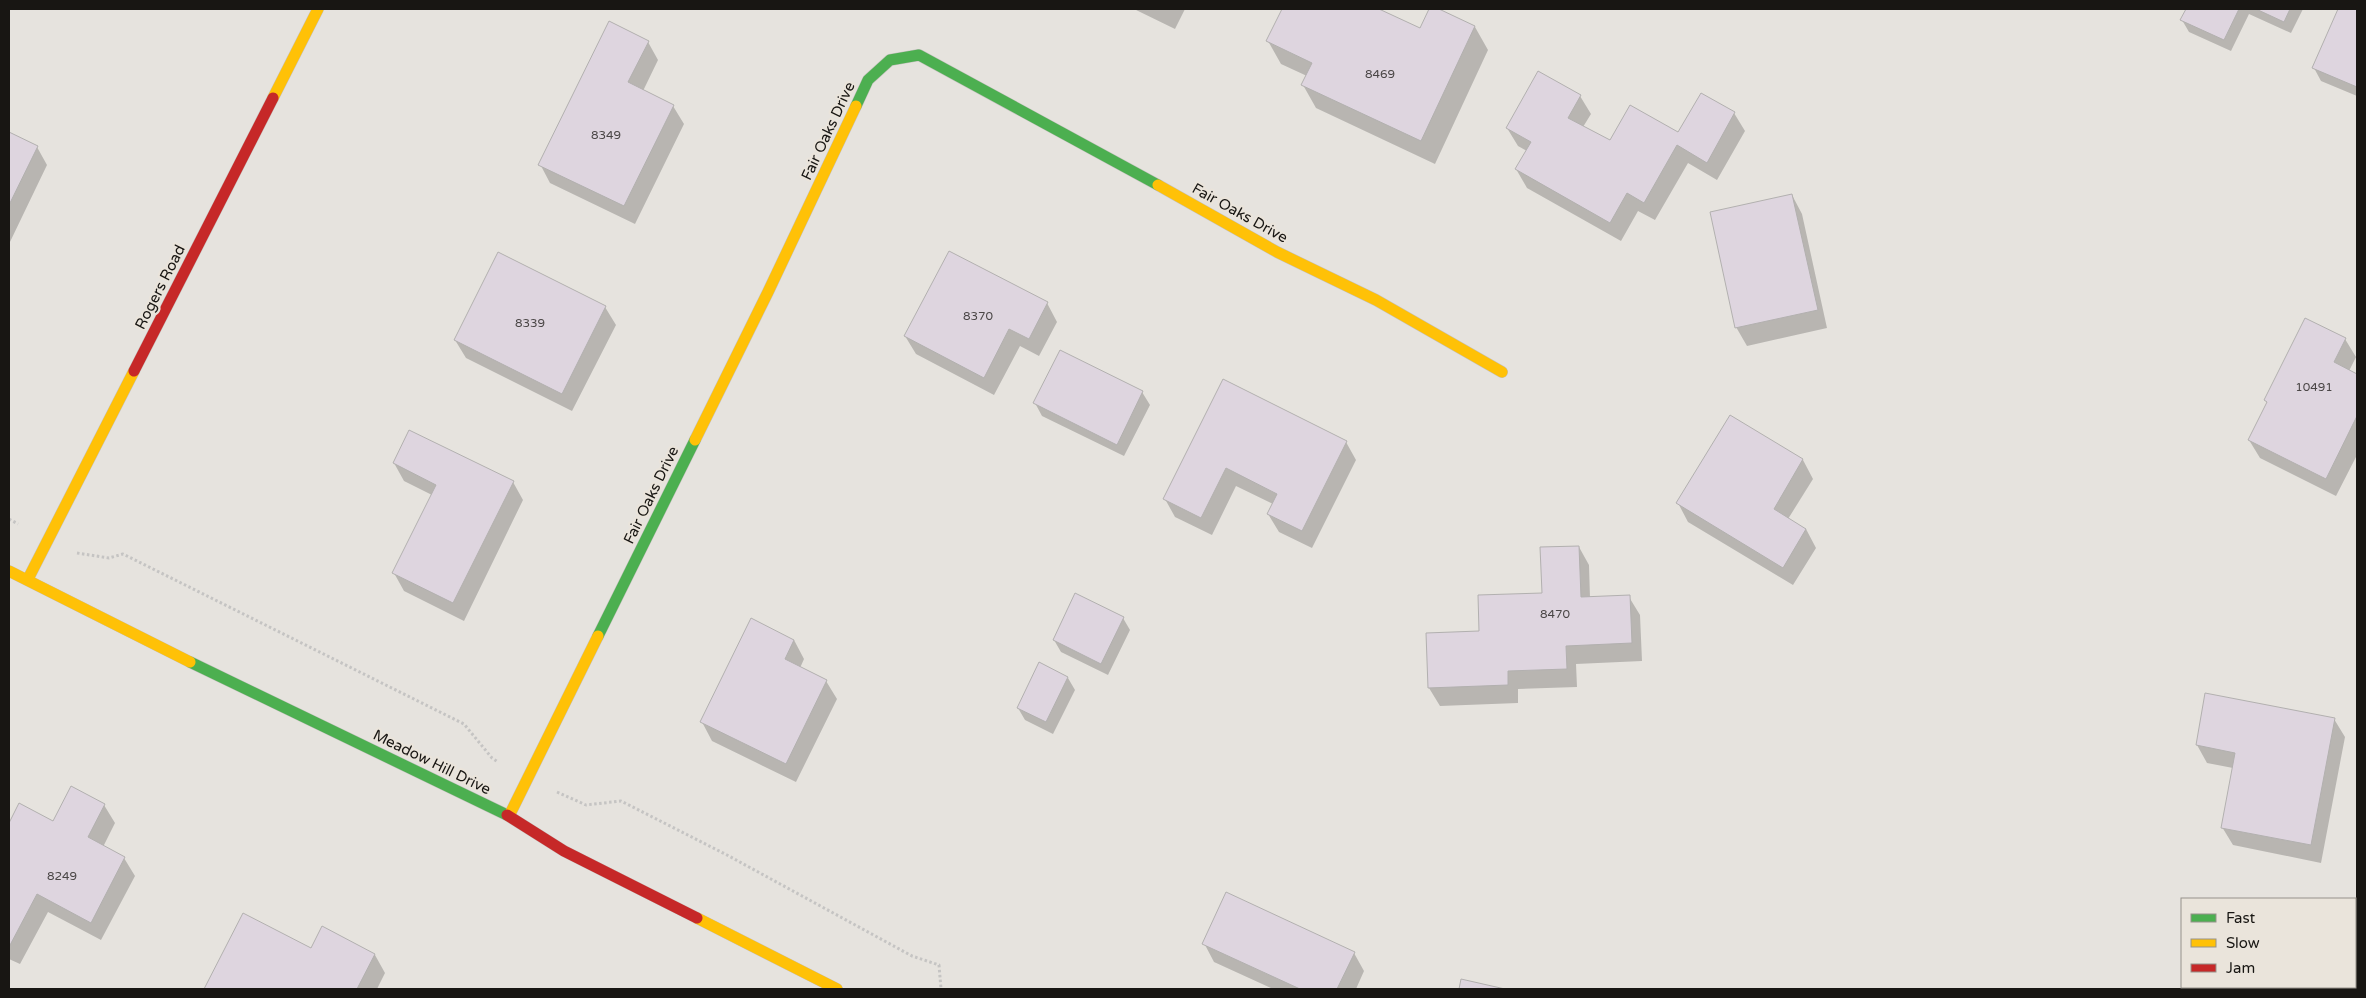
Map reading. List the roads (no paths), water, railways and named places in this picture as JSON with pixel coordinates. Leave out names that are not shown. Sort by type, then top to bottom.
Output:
[{"type":"street","name":"Rogers Road","points":[[28,580],[318,9]]},
{"type":"street","name":"Fair Oaks Drive","points":[[509,816],[768,292],[868,80],[890,60],[918,54],[1145,177],[1277,252],[1376,300],[1502,372]]},
{"type":"street","name":"Meadow Hill Drive","points":[[9,571],[239,686],[509,816],[564,851],[837,989]]}]
